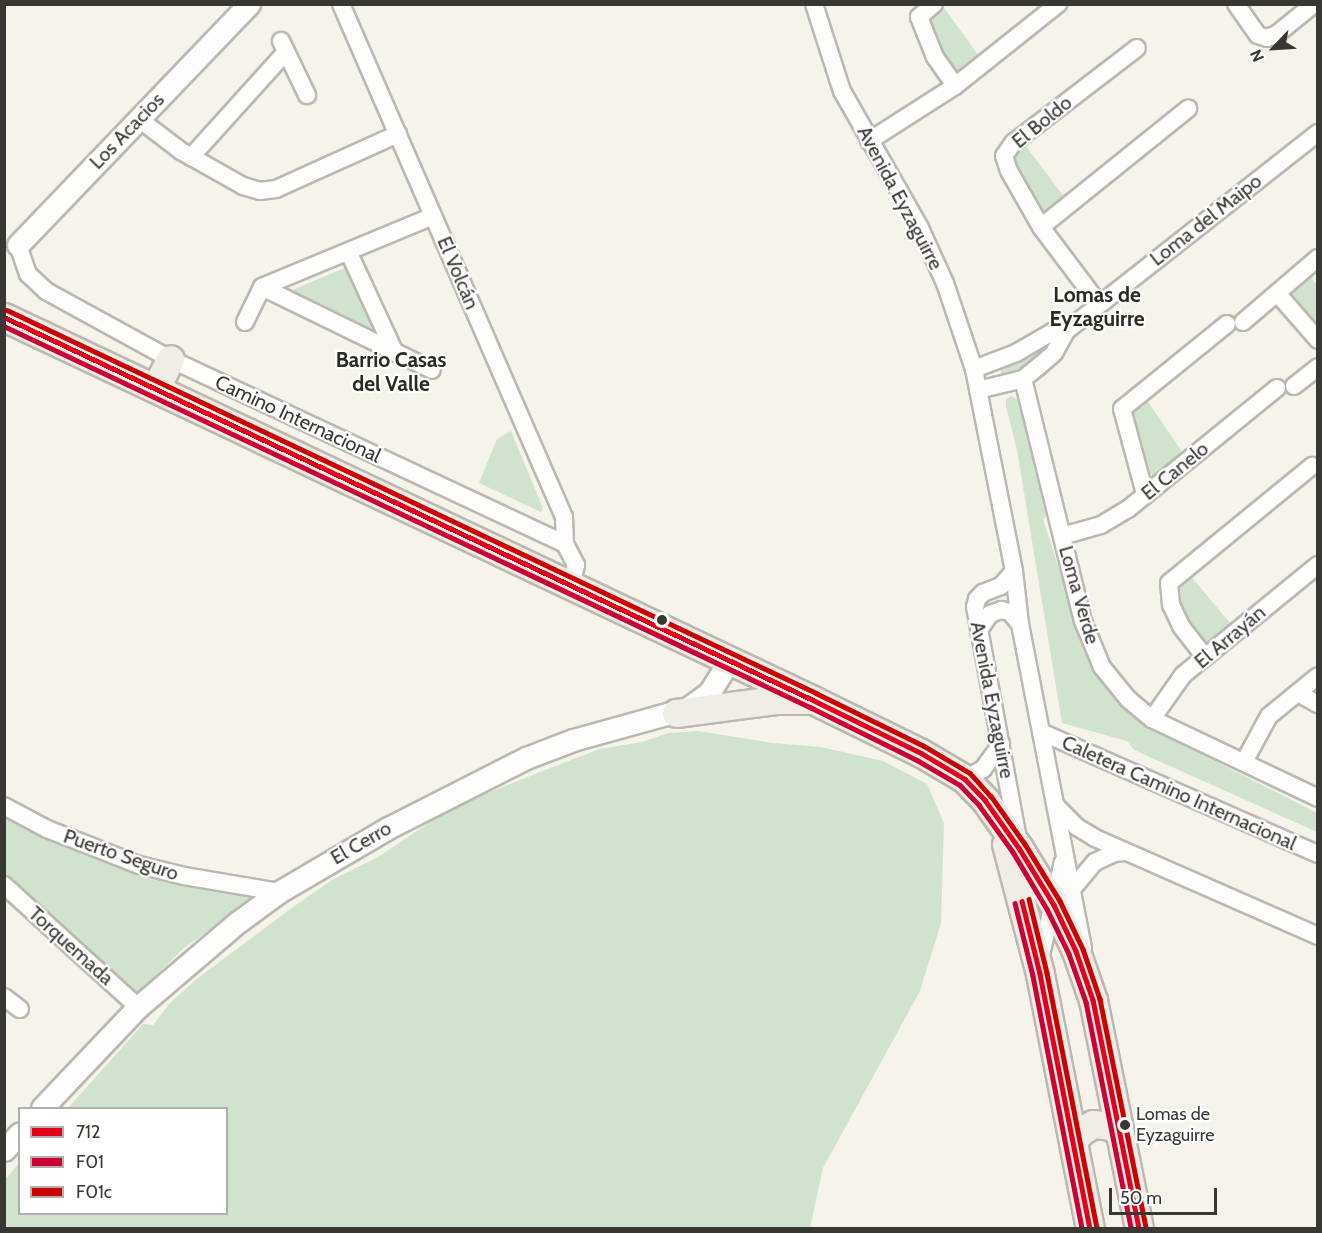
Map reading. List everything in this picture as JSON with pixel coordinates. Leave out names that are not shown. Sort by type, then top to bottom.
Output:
[{"type":"main road","name":"Avenida Eyzaguirre","points":[[4,317],[571,585],[728,662],[813,700],[921,753],[960,775],[991,807],[1019,848],[1063,897],[1076,951],[1093,1000],[1139,1228]]},
{"type":"main road","points":[[156,388],[170,359]]},
{"type":"main road","points":[[676,713],[776,700],[813,700]]},
{"type":"main road","name":"Avenida Eyzaguirre","points":[[991,807],[1012,861],[1040,974],[1090,1228]]},
{"type":"main road","points":[[1073,1142],[1080,1132],[1093,1124],[1105,1124],[1120,1133]]},
{"type":"street","name":"Los Acacios","points":[[11,252],[249,4]]},
{"type":"street","name":"El Volcán","points":[[341,4],[564,517],[565,544]]},
{"type":"street","name":"Avenida Eyzaguirre","points":[[814,4],[842,91],[897,185],[935,261],[974,369],[1014,570],[1020,624],[1066,849],[1063,897],[1043,940],[1040,974]]},
{"type":"street","points":[[933,4],[919,17],[935,57],[955,86]]},
{"type":"street","points":[[870,141],[955,86],[1058,4]]},
{"type":"street","points":[[1236,4],[1258,35],[1267,38],[1277,34],[1314,4]]},
{"type":"street","points":[[190,157],[284,46],[307,95]]},
{"type":"street","name":"El Boldo","points":[[1099,304],[1041,227],[1005,162],[1006,150],[1137,48]]},
{"type":"street","points":[[1041,227],[1188,109]]},
{"type":"street","points":[[139,119],[190,157],[251,190],[268,191],[398,134]]},
{"type":"street","name":"Loma del Maipo","points":[[978,390],[1023,379],[1054,353],[1066,331],[1317,132]]},
{"type":"street","points":[[245,322],[262,287],[349,253],[433,216]]},
{"type":"street","name":"Camino Internacional","points":[[11,252],[46,291],[170,359],[565,544]]},
{"type":"street","points":[[349,253],[395,353]]},
{"type":"street","points":[[1145,495],[1122,409],[1277,293],[1317,258]]},
{"type":"street","points":[[262,287],[432,370]]},
{"type":"street","points":[[1277,293],[1317,340]]},
{"type":"street","name":"Loma del Maipo","points":[[974,369],[1016,353],[1054,330],[1066,331]]},
{"type":"street","points":[[1294,386],[1317,367]]},
{"type":"street","name":"Loma Verde","points":[[1023,379],[1083,621],[1102,667],[1128,699],[1152,719],[1317,798]]},
{"type":"street","name":"El Canelo","points":[[1062,536],[1101,525],[1145,495],[1277,388]]},
{"type":"street","points":[[1205,657],[1181,626],[1171,605],[1169,583],[1312,466]]},
{"type":"street","points":[[565,544],[576,565],[571,585]]},
{"type":"street","name":"El Arrayán","points":[[1152,719],[1183,675],[1317,565]]},
{"type":"street","name":"Avenida Eyzaguirre","points":[[1014,570],[1001,586],[983,592],[977,599],[975,607],[1019,848]]},
{"type":"street","points":[[979,630],[990,614],[1001,610],[1010,612],[1020,624]]},
{"type":"street","name":"El Cerro","points":[[43,1107],[138,1007],[238,922],[279,892],[388,828],[526,758],[591,734],[676,713],[709,693],[728,662]]},
{"type":"street","points":[[1244,762],[1269,716],[1317,676]]},
{"type":"street","points":[[1298,693],[1317,704]]},
{"type":"street","name":"Caletera Camino Internacional","points":[[1041,732],[1317,854]]},
{"type":"street","points":[[960,775],[983,769],[1001,744]]},
{"type":"street","name":"Puerto Seguro","points":[[4,807],[55,832],[139,865],[184,876],[279,892]]},
{"type":"street","points":[[1057,807],[1077,827],[1125,852],[1317,936]]},
{"type":"street","name":"Avenida Eyzaguirre","points":[[1063,897],[1066,849]]},
{"type":"street","points":[[1063,897],[1095,862],[1114,853],[1125,852]]},
{"type":"street","name":"Torquemada","points":[[4,885],[138,1007]]},
{"type":"street","points":[[4,997],[20,1009]]},
{"type":"street","points":[[4,1150],[18,1135]]},
{"type":"green space","points":[[942,5],[981,59],[957,78],[947,68],[926,14]]},
{"type":"green space","points":[[1025,145],[1065,198],[1043,219],[1010,157],[1017,148]]},
{"type":"green space","points":[[349,266],[383,342],[283,294]]},
{"type":"green space","points":[[1311,277],[1317,285],[1317,324],[1291,294]]},
{"type":"green space","points":[[1056,336],[1057,340],[1021,371],[1002,377],[1000,366]]},
{"type":"green space","points":[[1012,396],[1018,400],[1046,516],[1043,519],[1088,659],[1110,689],[1139,719],[1140,723],[1317,813],[1317,832],[1134,750],[1127,741],[1062,723],[1017,450],[1006,406],[1006,399]]},
{"type":"green space","points":[[1146,399],[1183,453],[1157,476],[1142,472],[1127,413]]},
{"type":"green space","points":[[511,431],[543,508],[541,512],[479,483],[497,439]]},
{"type":"green space","points":[[1189,574],[1235,629],[1216,646],[1201,646],[1177,601],[1179,583]]},
{"type":"green space","points":[[698,731],[773,743],[821,747],[883,761],[927,784],[944,823],[941,923],[920,991],[823,1168],[810,1228],[5,1228],[5,1180],[18,1164],[18,1215],[228,1215],[228,1107],[69,1107],[143,1024],[153,1025],[170,1003],[198,978],[332,880],[378,857],[454,806],[599,749],[642,742],[668,733]]},
{"type":"green space","points":[[4,816],[51,842],[149,879],[256,897],[184,948],[137,994],[5,874]]},
{"type":"transit line","name":"F01c","points":[[7,310],[816,693],[924,746],[970,773],[991,796],[1025,844],[1060,901],[1083,949],[1100,999],[1146,1227]]},
{"type":"transit line","name":"712","points":[[4,317],[813,700],[921,753],[965,779],[985,800],[1019,848],[1054,905],[1076,951],[1093,1000],[1139,1228]]},
{"type":"transit line","name":"F01","points":[[4,326],[810,707],[917,760],[960,785],[979,805],[1013,852],[1047,909],[1069,954],[1086,1002],[1131,1228]]},
{"type":"transit line","name":"F01c","points":[[1029,899],[1047,973],[1097,1227]]},
{"type":"transit line","name":"712","points":[[1022,901],[1040,974],[1090,1228]]},
{"type":"transit line","name":"F01","points":[[1015,903],[1033,976],[1082,1228]]},
{"type":"place","name":"Lomas de Eyzaguirre","points":[[1125,1125]]},
{"type":"district","name":"Lomas de Eyzaguirre","points":[[1097,307]]},
{"type":"district","name":"Barrio Casas del Valle","points":[[391,372]]}]
